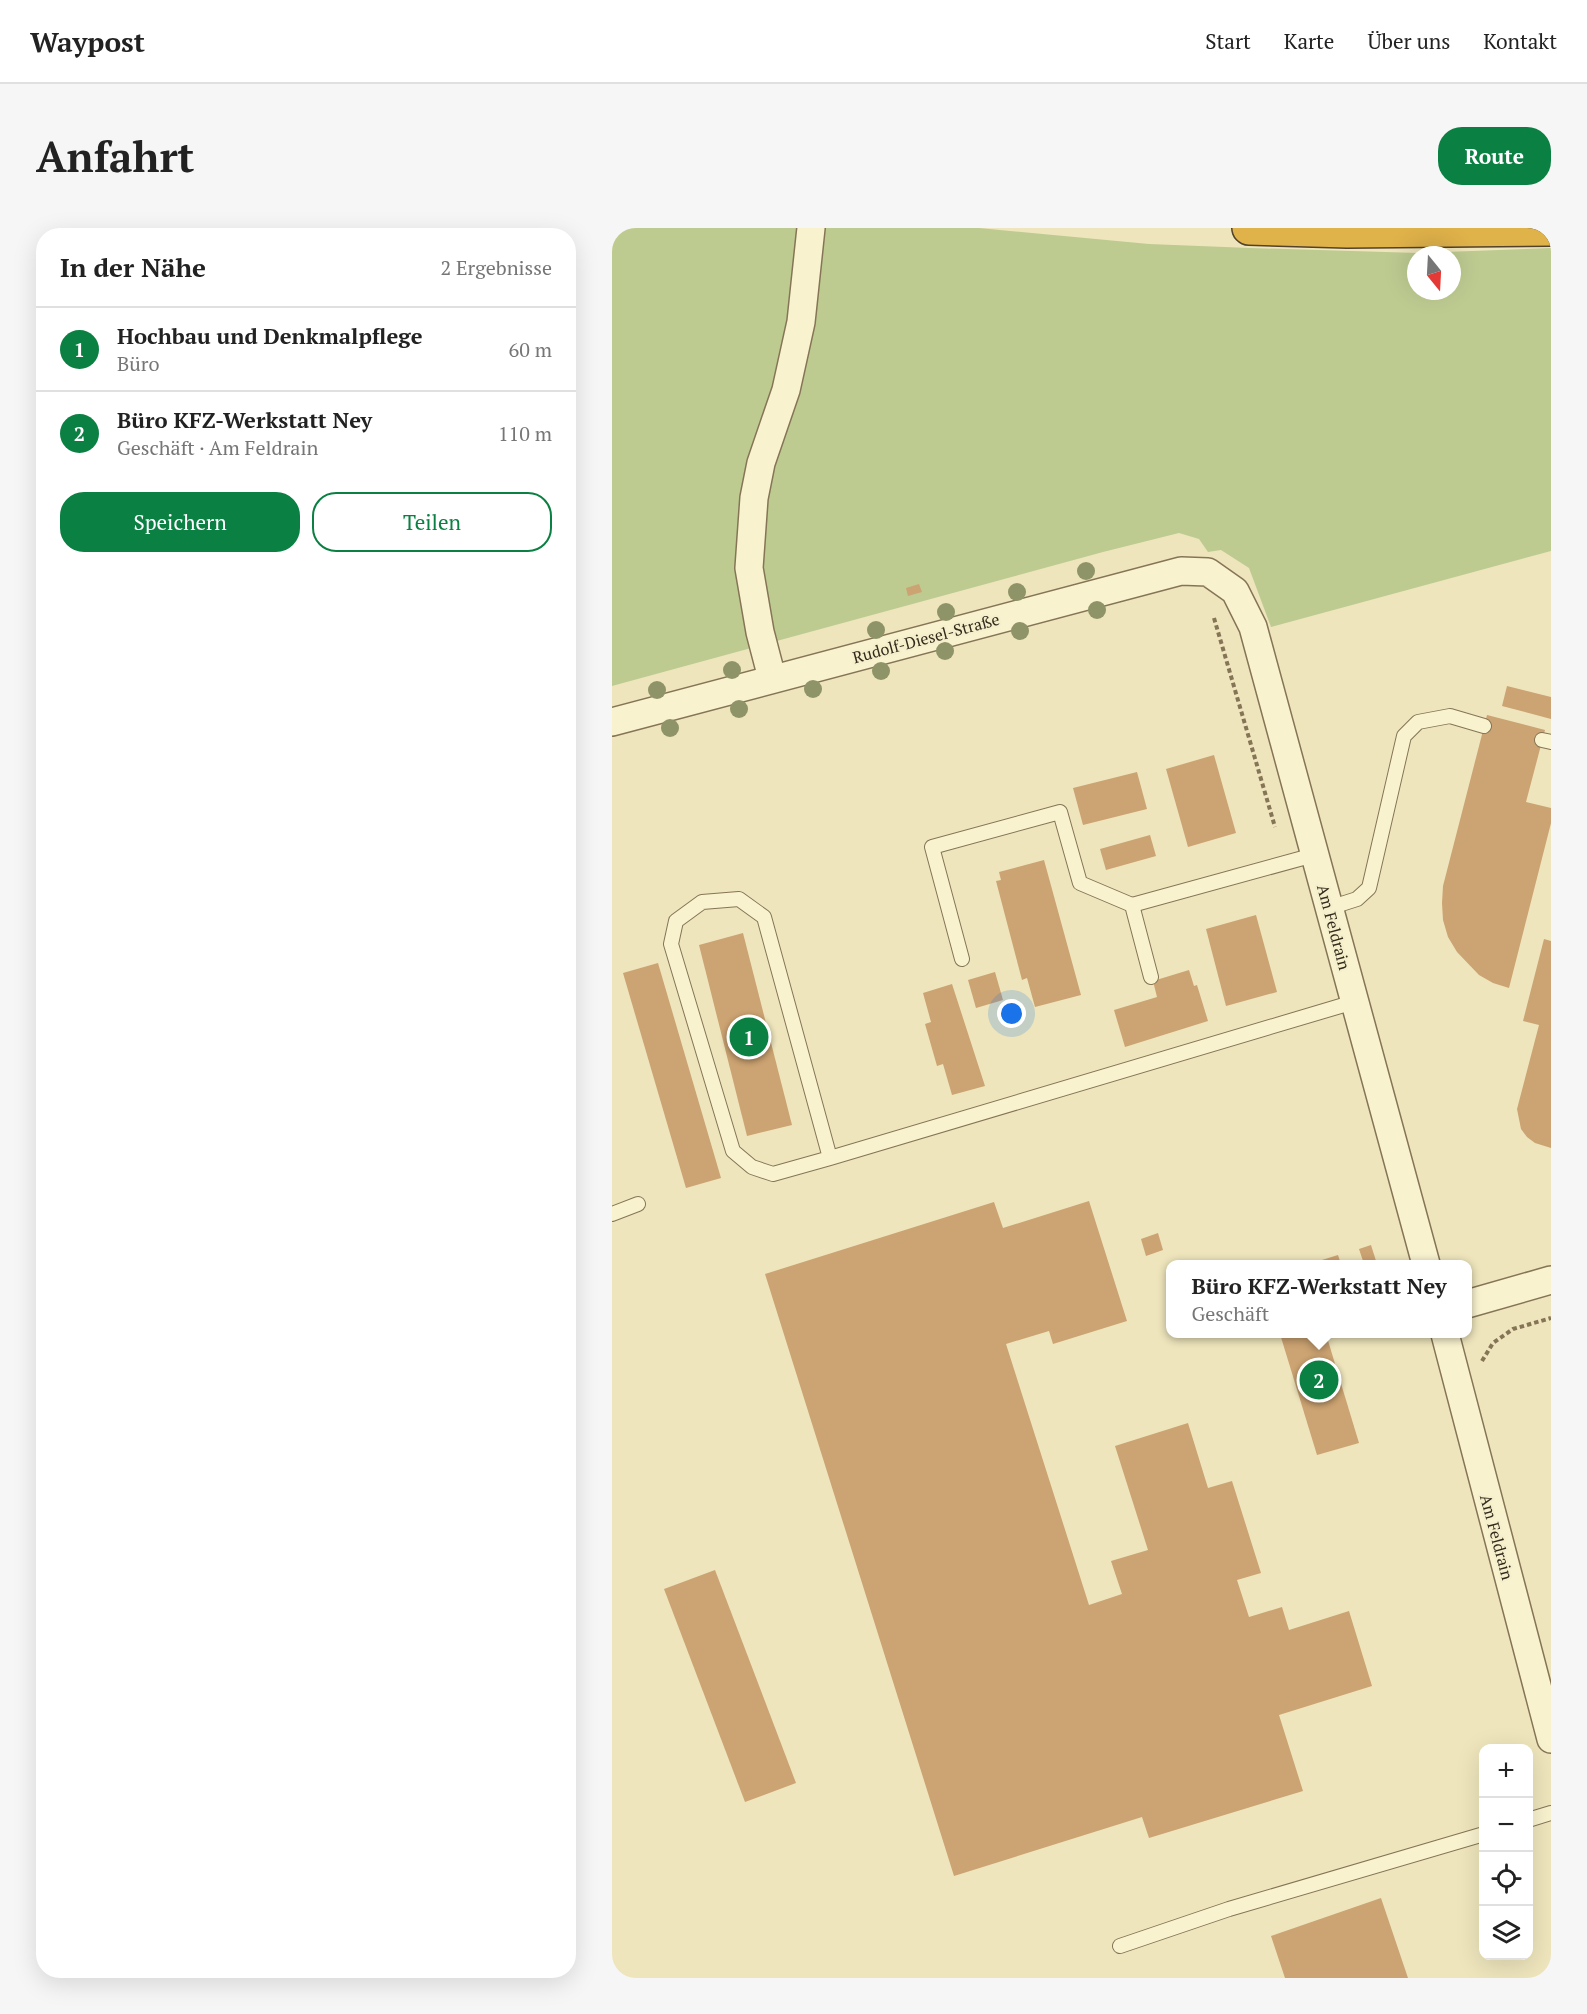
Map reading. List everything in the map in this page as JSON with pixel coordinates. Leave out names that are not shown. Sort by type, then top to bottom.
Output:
[{"type":"highway","points":[[1249,228],[1347,231],[1551,229]]},
{"type":"street","points":[[772,678],[760,632],[749,568],[754,498],[761,463],[788,379],[801,322],[810,239]]},
{"type":"street","name":"Rudolf-Diesel-Straße","points":[[612,722],[1181,571],[1208,572],[1236,591]]},
{"type":"street","name":"Am Feldrain","points":[[1236,591],[1252,627],[1425,1260]]},
{"type":"street","points":[[1472,1303],[1551,1280]]},
{"type":"street","name":"Am Feldrain","points":[[1445,1338],[1551,1739]]},
{"type":"lane","points":[[1329,908],[1358,899],[1369,888],[1404,736],[1418,722],[1450,717],[1484,726]]},
{"type":"lane","points":[[962,959],[933,847],[1060,812],[1080,883],[1132,905],[1314,855]]},
{"type":"lane","points":[[830,1158],[764,916],[739,899],[702,902],[676,921],[671,944],[733,1151],[752,1167],[773,1174],[830,1158],[1354,1002]]},
{"type":"lane","points":[[1132,905],[1151,977]]},
{"type":"lane","points":[[612,1214],[638,1204]]},
{"type":"lane","points":[[1533,1818],[1551,1813]]},
{"type":"lane","points":[[1120,1946],[1229,1909],[1479,1835]]},
{"type":"path","points":[[1480,1365],[1493,1343],[1513,1329],[1551,1318]]},
{"type":"green space","points":[[612,228],[979,228],[1149,244],[1407,253],[1407,300],[1461,300],[1461,251],[1551,248],[1551,551],[1271,627],[1249,568],[1221,550],[1208,552],[1199,539],[1179,533],[612,686]]},
{"type":"building","points":[[919,584],[922,592],[908,596],[906,588]]},
{"type":"building","points":[[1507,686],[1551,697],[1551,719],[1502,706]]},
{"type":"building","points":[[1487,715],[1545,730],[1526,802],[1551,808],[1551,823],[1509,988],[1479,975],[1457,952],[1448,937],[1443,920],[1443,886]]},
{"type":"building","points":[[1214,755],[1236,833],[1188,847],[1166,769]]},
{"type":"building","points":[[1137,772],[1147,809],[1083,825],[1073,788]]},
{"type":"building","points":[[1150,835],[1156,856],[1106,870],[1100,849]]},
{"type":"building","points":[[1044,860],[1081,995],[1035,1007],[1027,978],[1022,980],[996,881],[1001,880],[999,872]]},
{"type":"building","points":[[1256,915],[1277,992],[1226,1006],[1206,929]]},
{"type":"building","points":[[743,933],[792,1125],[747,1136],[699,945]]},
{"type":"building","points":[[1544,939],[1551,941],[1551,1148],[1535,1143],[1527,1137],[1521,1129],[1517,1109],[1539,1025],[1523,1021]]},
{"type":"building","points":[[658,963],[721,1178],[686,1188],[623,973]]},
{"type":"building","points":[[1189,970],[1194,986],[1197,985],[1208,1021],[1125,1047],[1114,1010],[1157,997],[1153,981]]},
{"type":"building","points":[[995,972],[1003,1000],[976,1008],[968,980]]},
{"type":"building","points":[[952,984],[985,1086],[952,1095],[943,1064],[937,1066],[925,1024],[931,1022],[923,993]]},
{"type":"building","points":[[1089,1201],[1127,1321],[1053,1344],[1049,1331],[1006,1344],[1089,1605],[1122,1594],[1111,1561],[1148,1550],[1115,1446],[1188,1423],[1208,1488],[1232,1481],[1261,1573],[1237,1580],[1249,1617],[1282,1607],[1289,1630],[1349,1611],[1372,1686],[1279,1715],[1303,1791],[1149,1838],[1142,1817],[954,1876],[765,1274],[994,1202],[1003,1228]]},
{"type":"building","points":[[1158,1233],[1163,1250],[1146,1256],[1141,1239]]},
{"type":"building","points":[[1371,1245],[1376,1260],[1363,1260],[1359,1249]]},
{"type":"building","points":[[1338,1255],[1340,1260],[1322,1260]]},
{"type":"building","points":[[1281,1338],[1327,1338],[1359,1443],[1317,1455]]},
{"type":"building","points":[[715,1570],[796,1783],[745,1802],[664,1589]]},
{"type":"building","points":[[1381,1898],[1408,1978],[1285,1978],[1271,1936]]},
{"type":"place","name":"Hochbau und Denkmalpflege","points":[[749,1037]]},
{"type":"place","name":"Büro KFZ-Werkstatt Ney","points":[[1319,1380]]}]
